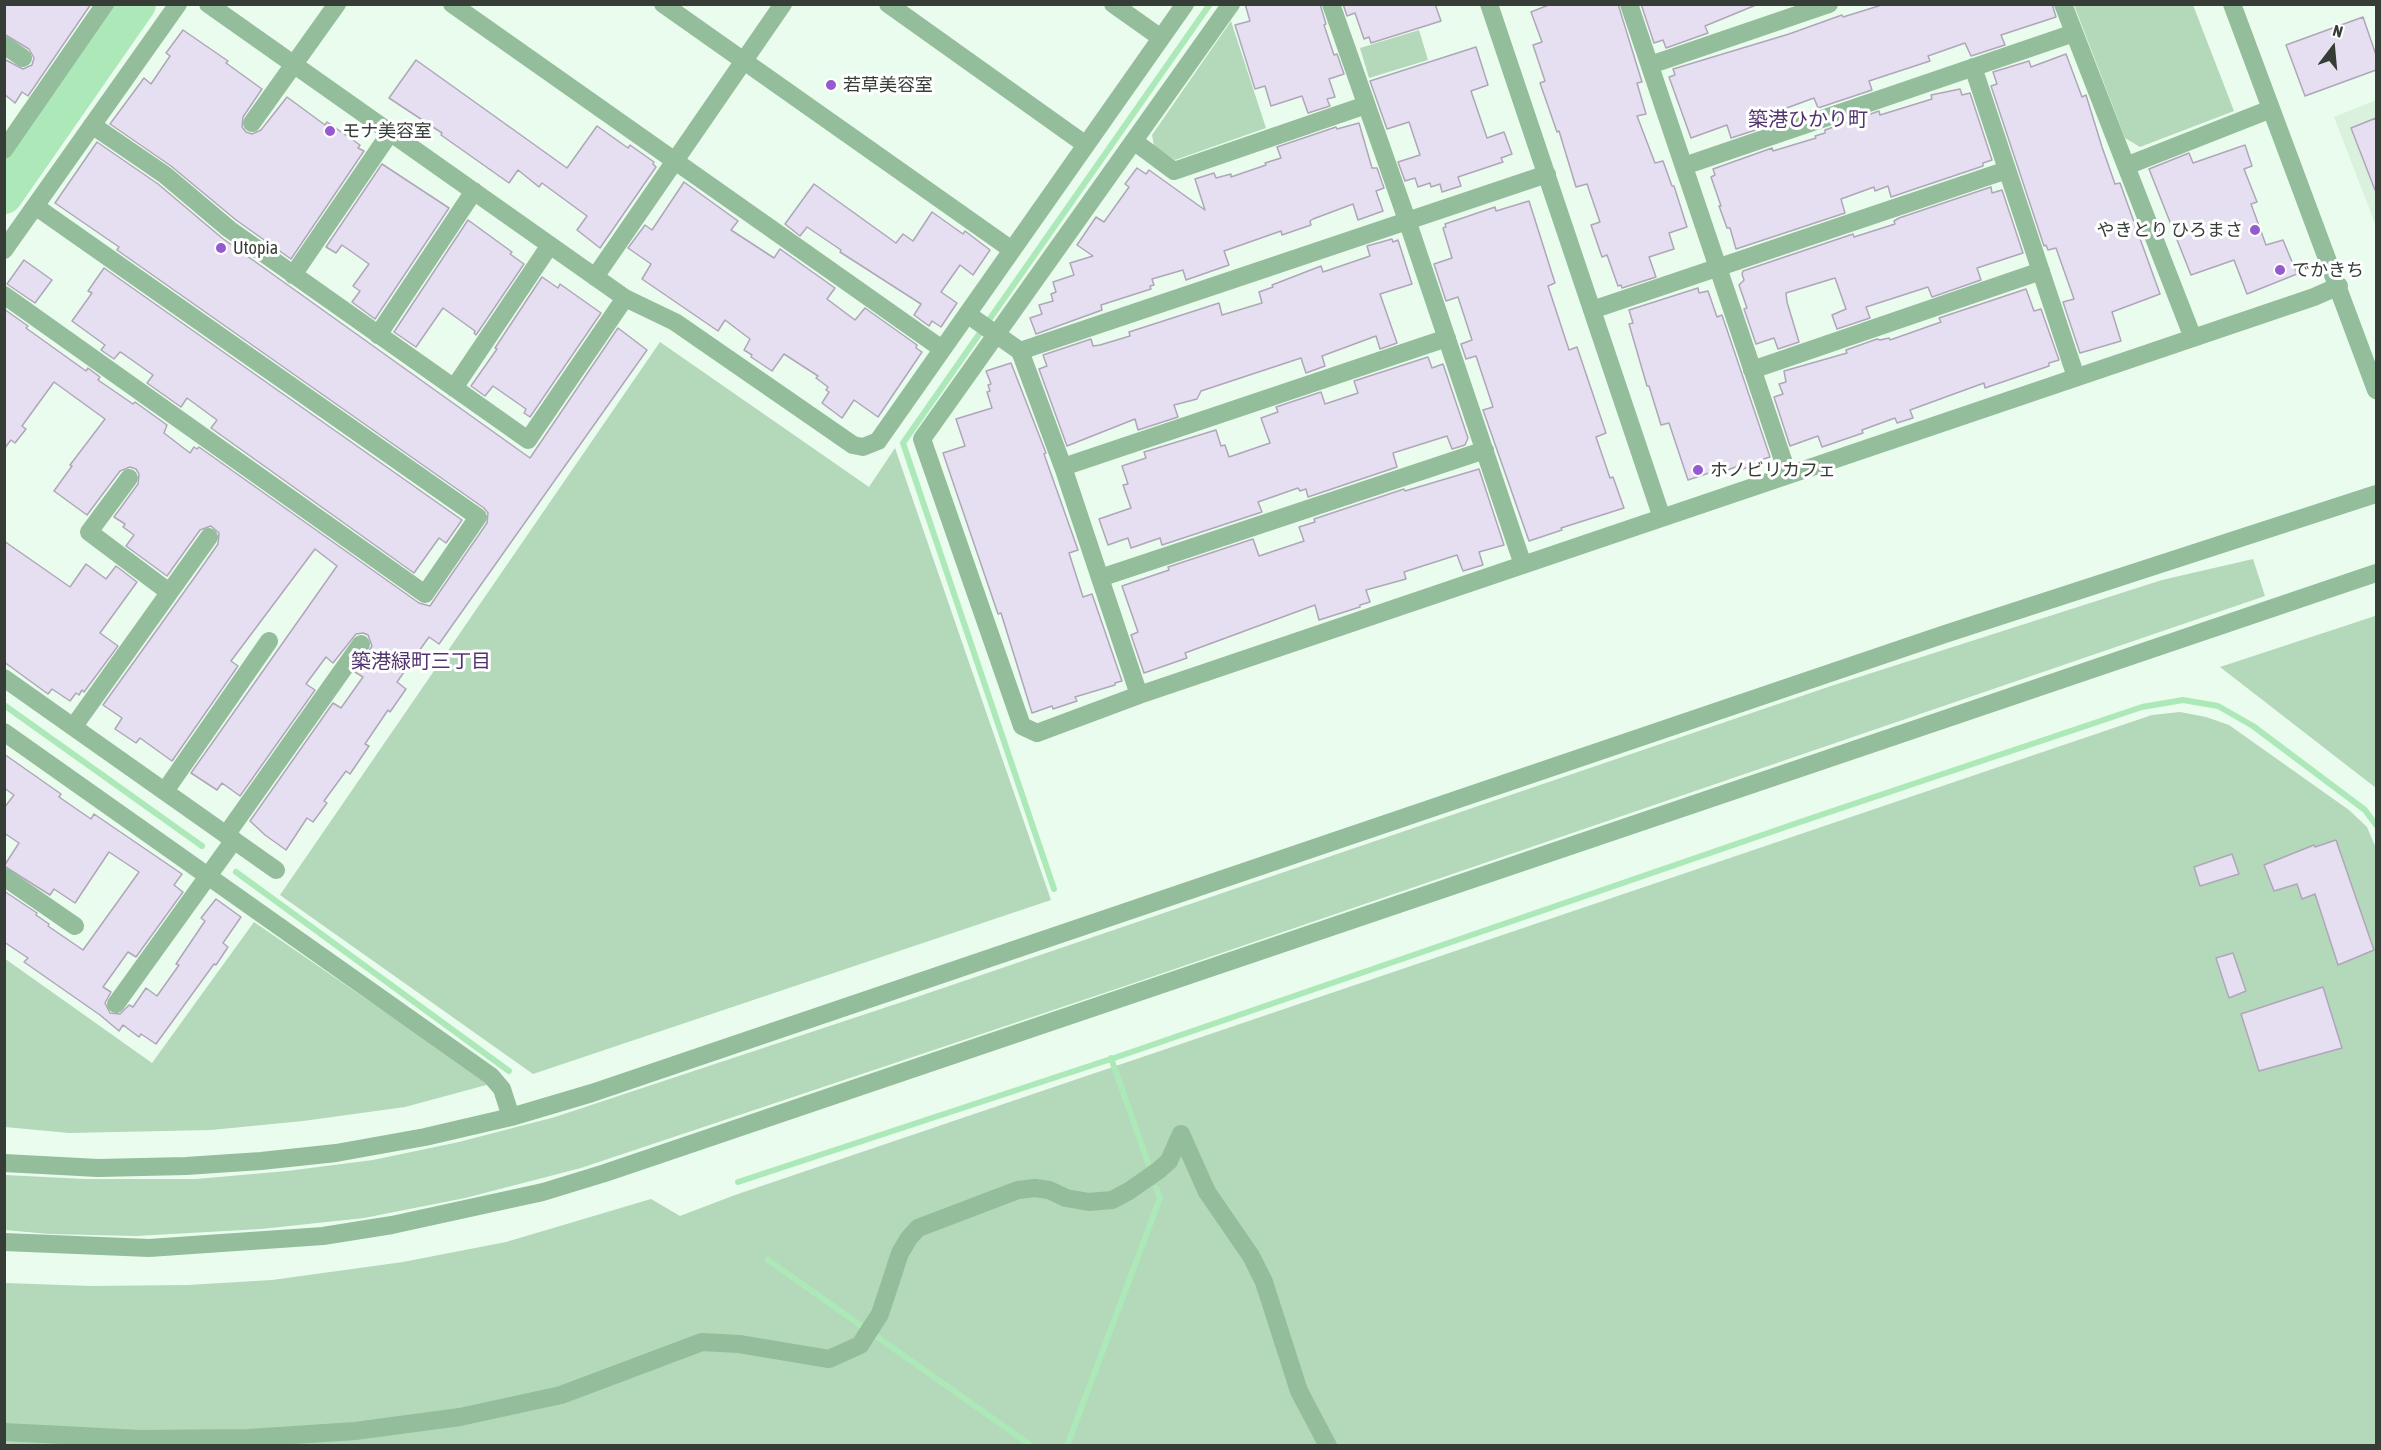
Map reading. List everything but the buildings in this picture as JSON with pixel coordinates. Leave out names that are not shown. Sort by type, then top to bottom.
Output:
[{"type":"street","points":[[4,150],[105,4]]},
{"type":"street","points":[[4,249],[178,4]]},
{"type":"street","points":[[208,4],[625,298],[675,322],[853,446],[863,447],[878,441],[942,349],[983,325],[1135,142],[1231,4]]},
{"type":"street","points":[[252,123],[338,4]]},
{"type":"street","points":[[452,4],[942,349]]},
{"type":"street","points":[[663,4],[1012,250]]},
{"type":"street","points":[[595,277],[783,4]]},
{"type":"street","points":[[888,4],[1086,145]]},
{"type":"street","points":[[1113,4],[1161,38]]},
{"type":"street","points":[[1185,4],[1012,250],[983,325],[922,439],[1022,726],[1037,733],[1139,695],[2314,297],[2339,286]]},
{"type":"street","points":[[1331,4],[1407,220],[1523,565]]},
{"type":"street","points":[[1629,4],[1788,475]]},
{"type":"street","points":[[1650,65],[1829,4]]},
{"type":"street","points":[[2063,4],[2193,338]]},
{"type":"street","points":[[2232,4],[2376,390]]},
{"type":"street","points":[[1489,5],[1662,518]]},
{"type":"street","points":[[1684,166],[2074,33]]},
{"type":"street","points":[[4,45],[23,58]]},
{"type":"street","points":[[1973,68],[2076,378]]},
{"type":"street","points":[[1135,142],[1174,171],[1366,105]]},
{"type":"street","points":[[2126,166],[2271,109]]},
{"type":"street","points":[[92,124],[165,175],[229,229],[528,440],[625,298]]},
{"type":"street","points":[[293,275],[390,133]]},
{"type":"street","points":[[1592,310],[2007,170]]},
{"type":"street","points":[[1020,351],[1547,174]]},
{"type":"street","points":[[378,335],[474,191]]},
{"type":"street","points":[[4,295],[425,594],[478,517],[35,206]]},
{"type":"street","points":[[454,388],[550,245]]},
{"type":"street","points":[[1752,370],[2041,271]]},
{"type":"street","points":[[983,325],[1020,351],[1063,467],[1139,695]]},
{"type":"street","points":[[1063,467],[1447,338]]},
{"type":"street","points":[[1100,579],[1485,450]]},
{"type":"street","points":[[129,478],[89,532],[170,592]]},
{"type":"street","points":[[4,1163],[98,1168],[261,1161],[336,1153],[425,1137],[511,1117],[626,1082],[1933,638],[2376,494]]},
{"type":"street","points":[[74,726],[208,537]]},
{"type":"street","points":[[4,1242],[149,1248],[312,1237],[392,1225],[543,1192],[617,1169],[2376,573]]},
{"type":"street","points":[[165,791],[269,641]]},
{"type":"street","points":[[116,1004],[207,876],[230,838],[361,644]]},
{"type":"street","points":[[4,678],[276,870]]},
{"type":"street","points":[[4,732],[491,1076],[498,1082],[505,1094],[511,1117]]},
{"type":"street","points":[[4,877],[75,926]]},
{"type":"street","points":[[4,1432],[206,1439],[355,1431],[460,1417],[561,1395],[702,1342],[739,1344],[829,1359],[860,1345],[880,1314],[900,1253],[918,1228],[1018,1190],[1035,1188],[1048,1190],[1066,1198],[1089,1202],[1112,1200],[1130,1191],[1169,1161],[1181,1134],[1207,1192],[1251,1256],[1264,1282],[1299,1391],[1328,1446]]},
{"type":"shaded area","points":[[2074,5],[2193,5],[2234,111],[2140,147],[2125,138]]},
{"type":"shaded area","points":[[1231,21],[1266,128],[1175,160],[1154,146],[1152,135]]},
{"type":"shaded area","points":[[1419,30],[1428,60],[1369,78],[1360,48]]},
{"type":"shaded area","points":[[2376,100],[2376,226],[2334,117]]},
{"type":"shaded area","points":[[660,342],[869,487],[895,448],[1051,900],[533,1074],[280,895]]},
{"type":"shaded area","points":[[2253,559],[2265,596],[1128,985],[581,1168],[465,1198],[364,1218],[261,1229],[136,1236],[49,1234],[5,1230],[5,1175],[85,1179],[196,1179],[287,1171],[373,1160],[459,1142],[555,1117],[905,1001],[1831,686],[2162,580]]},
{"type":"shaded area","points":[[2376,617],[2376,788],[2220,667]]},
{"type":"shaded area","points":[[2180,712],[2206,717],[2229,725],[2349,810],[2367,827],[2376,848],[2376,1445],[5,1446],[5,1283],[91,1286],[188,1285],[272,1280],[403,1262],[506,1242],[651,1199],[680,1216],[735,1195],[2152,715]]},
{"type":"shaded area","points":[[254,922],[490,1084],[405,1107],[303,1121],[211,1130],[69,1133],[5,1127],[4,958],[152,1063]]},
{"type":"waterway","points":[[4,195],[137,4]]},
{"type":"waterway","points":[[1054,889],[903,443],[1210,4]]},
{"type":"waterway","points":[[738,1182],[1117,1057],[2142,707],[2183,700],[2218,706],[2253,726],[2365,810],[2376,825]]},
{"type":"waterway","points":[[4,705],[202,846]]},
{"type":"waterway","points":[[236,872],[509,1071]]},
{"type":"waterway","points":[[1111,1058],[1148,1163]]},
{"type":"waterway","points":[[1067,1446],[1160,1198],[1156,1188]]},
{"type":"waterway","points":[[768,1260],[1032,1446]]},
{"type":"place","name":"若草美容室","points":[[831,85]]},
{"type":"place","name":"モナ美容室","points":[[330,131]]},
{"type":"place","name":"やきとり ひろまさ","points":[[2255,230]]},
{"type":"place","name":"Utopia","points":[[221,248]]},
{"type":"place","name":"でかきち","points":[[2280,270]]},
{"type":"place","name":"ホノビリカフェ","points":[[1698,470]]},
{"type":"district","name":"築港ひかり町","points":[[1808,120]]},
{"type":"district","name":"築港緑町三丁目","points":[[421,662]]}]
